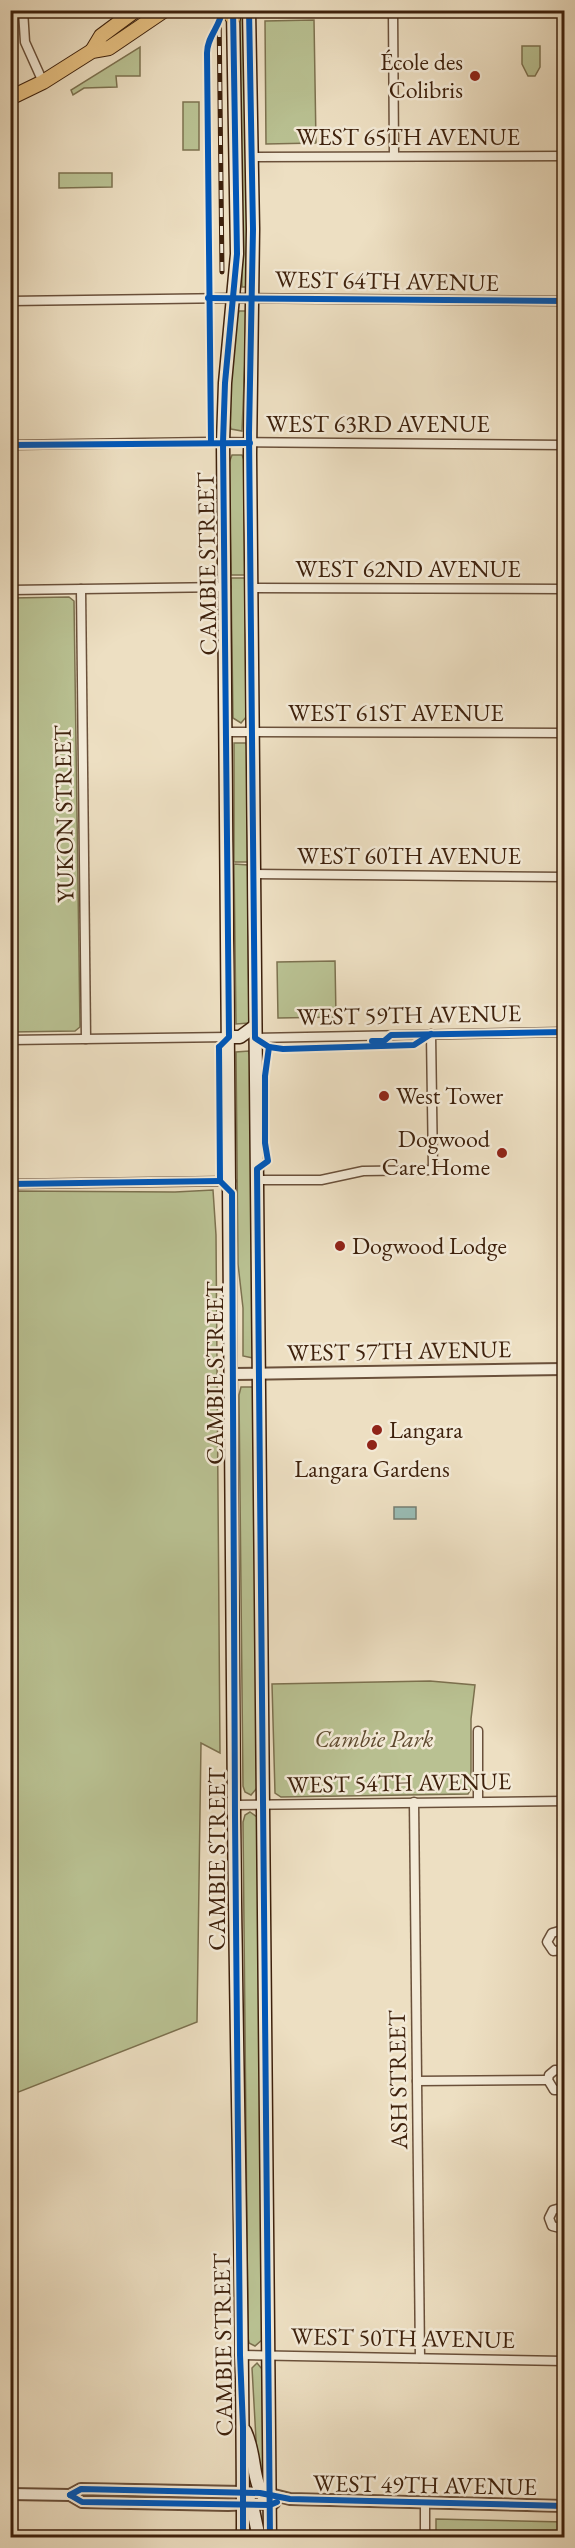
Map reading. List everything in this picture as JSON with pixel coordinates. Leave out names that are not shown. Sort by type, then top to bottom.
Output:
[{"type":"main road","points":[[92,51],[101,36],[136,10]]},
{"type":"main road","points":[[10,98],[43,82],[92,51],[109,48],[165,10]]},
{"type":"main road","name":"CAMBIE STREET","points":[[249,10],[253,298],[249,443],[270,2355],[266,2497],[270,2538]]},
{"type":"main road","name":"CAMBIE STREET","points":[[231,13],[237,254],[225,383],[223,442],[234,1037],[231,1180],[234,1804],[240,2355],[246,2501],[243,2538]]},
{"type":"main road","points":[[234,1037],[255,1038]]},
{"type":"main road","points":[[234,1037],[255,1038]]},
{"type":"main road","points":[[243,2427],[253,2447],[256,2483],[266,2497]]},
{"type":"main road","points":[[246,2501],[259,2538]]},
{"type":"street","points":[[23,10],[25,42],[30,58],[43,82]]},
{"type":"street","points":[[393,10],[394,156]]},
{"type":"street","points":[[563,10],[564,240]]},
{"type":"street","name":"WEST 65TH AVENUE","points":[[251,157],[564,156]]},
{"type":"street","name":"WEST 64TH AVENUE","points":[[10,301],[234,298],[564,301]]},
{"type":"street","name":"WEST 63RD AVENUE","points":[[10,446],[223,442],[564,445]]},
{"type":"street","points":[[10,590],[226,587]]},
{"type":"street","name":"WEST 62ND AVENUE","points":[[251,588],[564,589]]},
{"type":"street","name":"YUKON STREET","points":[[81,589],[86,1039]]},
{"type":"street","name":"WEST 61ST AVENUE","points":[[227,732],[564,733]]},
{"type":"street","name":"WEST 60TH AVENUE","points":[[254,874],[564,877]]},
{"type":"street","name":"WEST 59TH AVENUE","points":[[255,1038],[564,1032]]},
{"type":"street","points":[[257,1180],[321,1180],[363,1171],[433,1170],[431,1034]]},
{"type":"street","points":[[10,1040],[234,1037]]},
{"type":"street","points":[[10,1184],[231,1180]]},
{"type":"street","name":"WEST 57TH AVENUE","points":[[233,1374],[564,1369]]},
{"type":"street","points":[[478,1731],[478,1802]]},
{"type":"street","name":"WEST 54TH AVENUE","points":[[234,1804],[564,1801]]},
{"type":"street","name":"ASH STREET","points":[[414,1802],[420,2358]]},
{"type":"street","points":[[564,1933],[559,1931],[552,1933],[547,1942],[553,1951],[564,1950]]},
{"type":"street","points":[[548,2080],[555,2070],[564,2071]]},
{"type":"street","points":[[417,2081],[548,2080]]},
{"type":"street","points":[[548,2080],[554,2091],[564,2090]]},
{"type":"street","points":[[564,2207],[553,2210],[549,2217],[552,2226],[564,2229]]},
{"type":"street","name":"WEST 50TH AVENUE","points":[[240,2355],[564,2361]]},
{"type":"street","name":"WEST 49TH AVENUE","points":[[10,2494],[70,2495],[81,2489],[246,2501],[266,2497],[564,2506]]},
{"type":"street","name":"WEST 49TH AVENUE","points":[[246,2501],[266,2497]]},
{"type":"street","points":[[425,2503],[425,2538]]},
{"type":"green space","points":[[238,11],[244,11],[248,287],[242,287]]},
{"type":"green space","points":[[314,20],[316,143],[266,144],[265,21]]},
{"type":"green space","points":[[522,46],[540,46],[540,67],[535,76],[528,76],[522,64]]},
{"type":"green space","points":[[140,47],[140,76],[116,76],[117,87],[84,88],[73,95],[71,90]]},
{"type":"green space","points":[[183,102],[199,102],[199,150],[183,150]]},
{"type":"green space","points":[[59,173],[112,173],[112,187],[59,188]]},
{"type":"green space","points":[[239,311],[247,311],[242,431],[231,429],[229,419],[232,352]]},
{"type":"green space","points":[[232,455],[242,455],[244,460],[245,575],[231,575],[229,463]]},
{"type":"green space","points":[[231,578],[245,578],[247,716],[241,723],[233,718]]},
{"type":"green space","points":[[69,597],[74,601],[80,1027],[75,1031],[11,1032],[11,598]]},
{"type":"green space","points":[[234,743],[246,743],[247,747],[248,862],[234,862]]},
{"type":"green space","points":[[234,864],[248,865],[249,1023],[236,1024]]},
{"type":"green space","points":[[335,961],[336,1017],[278,1018],[277,962]]},
{"type":"green space","points":[[249,1051],[251,1063],[253,1358],[243,1356],[243,1308],[238,1264],[236,1052]]},
{"type":"green space","points":[[213,1190],[216,1235],[220,1753],[201,1743],[197,2022],[11,2095],[11,1191],[175,1192]]},
{"type":"green space","points":[[241,1387],[253,1387],[257,1788],[251,1795],[245,1792],[243,1786],[239,1395]]},
{"type":"green space","name":"Cambie Park","points":[[430,1681],[475,1685],[471,1719],[471,1789],[468,1794],[281,1797],[275,1793],[272,1684]]},
{"type":"green space","points":[[250,1812],[257,1817],[263,2339],[255,2346],[249,2343],[248,2338],[243,1822],[245,1815]]},
{"type":"green space","points":[[257,2363],[262,2369],[263,2471],[260,2480],[252,2368]]},
{"type":"green space","points":[[436,2519],[564,2522],[564,2537],[436,2537]]},
{"type":"water","points":[[394,1507],[416,1507],[416,1519],[394,1519]]},
{"type":"railway","points":[[219,10],[222,272]]},
{"type":"cycle path","points":[[211,442],[207,53],[209,41],[222,10]]},
{"type":"cycle path","points":[[219,1047],[229,1037],[223,442],[225,383],[237,254],[233,10]]},
{"type":"cycle path","points":[[249,10],[253,229],[249,433],[255,1038],[269,1047],[283,1049],[414,1045],[431,1034]]},
{"type":"cycle path","points":[[208,298],[564,301]]},
{"type":"cycle path","points":[[10,445],[250,443]]},
{"type":"cycle path","points":[[372,1041],[384,1041],[391,1035],[564,1032]]},
{"type":"cycle path","points":[[219,1047],[220,1181],[232,1193],[235,1816],[243,2538]]},
{"type":"cycle path","points":[[269,1047],[265,1076],[265,1143],[268,1161],[257,1169],[270,2538]]},
{"type":"cycle path","points":[[10,1184],[220,1181]]},
{"type":"cycle path","points":[[70,2495],[81,2489],[260,2493],[290,2499],[564,2506]]},
{"type":"cycle path","points":[[70,2495],[82,2502],[270,2505],[277,2502]]},
{"type":"place","name":"École des Colibris","points":[[475,76]]},
{"type":"place","name":"West Tower","points":[[384,1096]]},
{"type":"place","name":"Dogwood Care Home","points":[[502,1153]]},
{"type":"place","name":"Dogwood Lodge","points":[[340,1246]]},
{"type":"place","name":"Langara","points":[[377,1430]]},
{"type":"place","name":"Langara Gardens","points":[[372,1445]]}]
